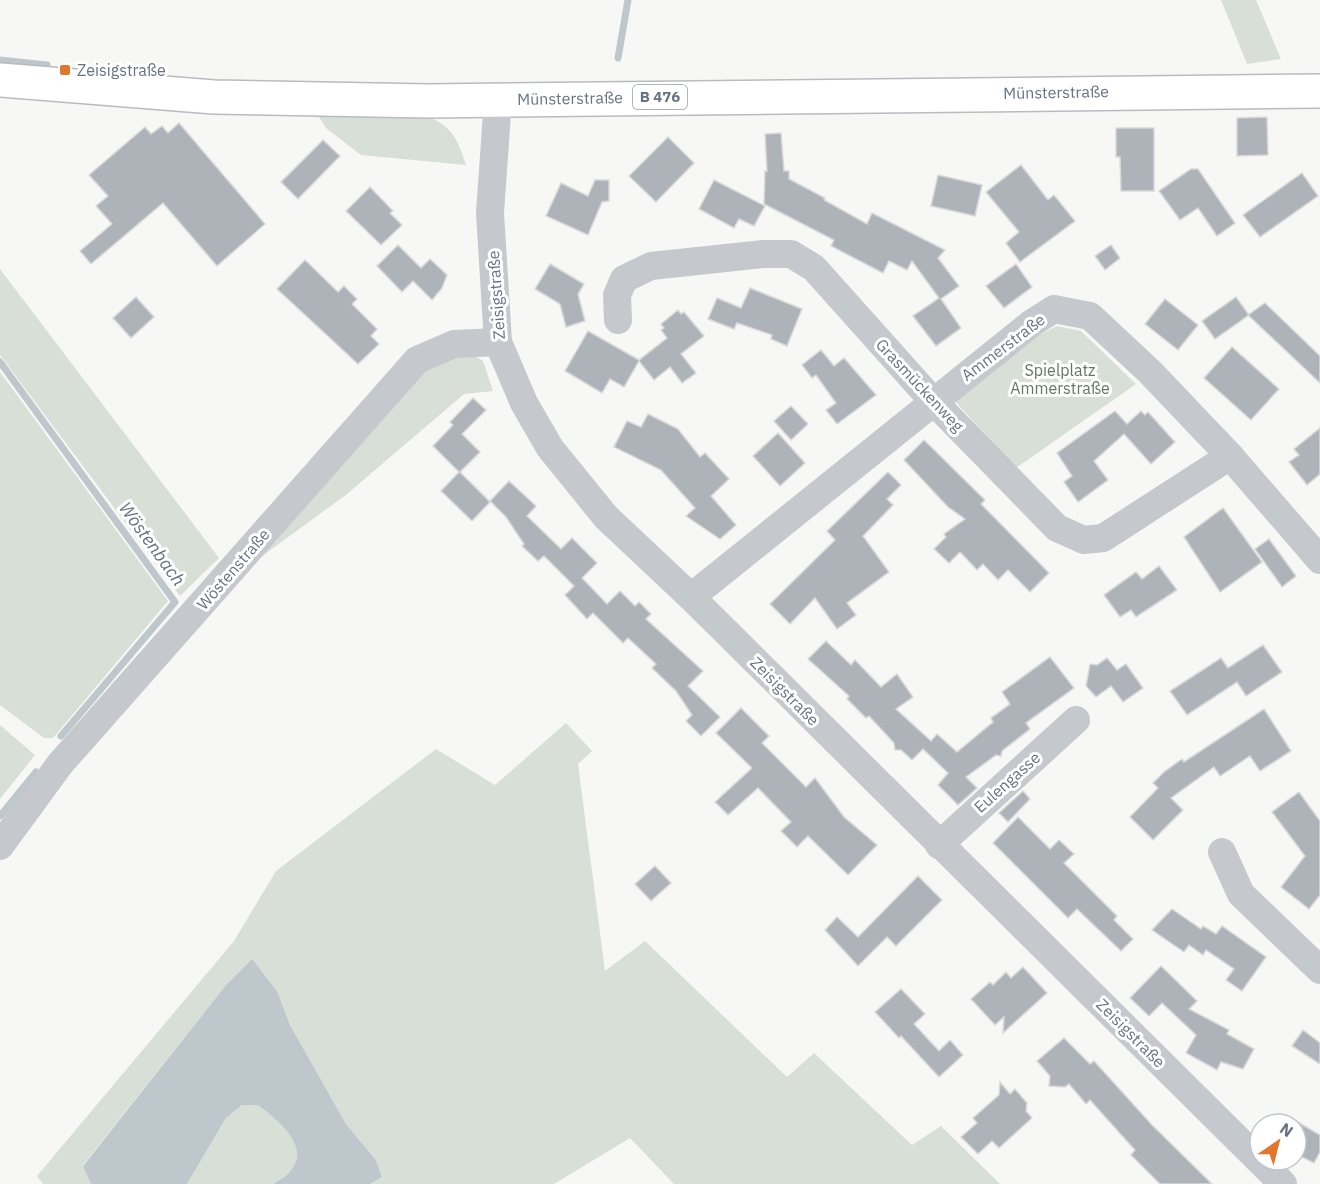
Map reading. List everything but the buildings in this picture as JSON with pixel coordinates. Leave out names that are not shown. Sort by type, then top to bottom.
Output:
[{"type":"main road","name":"Münsterstraße","points":[[0,80],[214,97],[429,100],[1320,91]]},
{"type":"street","name":"Zeisigstraße","points":[[498,99],[490,213],[498,342],[524,403],[550,448],[606,517],[691,597],[1283,1184]]},
{"type":"street","name":"Grasmückenweg","points":[[618,320],[617,295],[624,279],[651,266],[764,254],[791,254],[814,268],[933,401],[1057,528],[1084,540],[1103,538],[1230,456]]},
{"type":"street","name":"Ammerstraße","points":[[691,597],[933,401],[1032,323],[1054,309],[1090,316],[1150,372],[1230,456],[1320,560]]},
{"type":"street","name":"Wöstenstraße","points":[[0,846],[60,764],[417,360],[454,344],[498,342]]},
{"type":"street","name":"Eulengasse","points":[[939,845],[1076,720]]},
{"type":"street","points":[[1222,852],[1241,894],[1320,970]]},
{"type":"green space","points":[[1221,0],[1256,0],[1281,59],[1247,64]]},
{"type":"green space","points":[[416,112],[437,121],[450,131],[466,165],[361,155],[326,128],[317,114]]},
{"type":"green space","points":[[0,269],[219,558],[180,596],[0,355]]},
{"type":"green space","name":"Spielplatz Ammerstraße","points":[[1057,326],[1081,331],[1136,384],[1016,468],[953,399],[1041,334]]},
{"type":"green space","points":[[472,354],[483,361],[493,391],[464,394],[347,494],[261,557],[422,366]]},
{"type":"green space","points":[[0,372],[168,601],[53,738],[44,738],[0,705]]},
{"type":"green space","points":[[566,723],[592,751],[578,764],[605,971],[645,941],[787,1077],[814,1053],[912,1145],[941,1126],[1000,1184],[674,1184],[630,1138],[554,1184],[370,1184],[382,1177],[376,1160],[346,1124],[290,1025],[277,991],[252,959],[226,985],[83,1165],[91,1184],[43,1184],[37,1176],[234,941],[276,871],[436,749],[495,785]]},
{"type":"green space","points":[[0,725],[35,755],[0,799]]},
{"type":"green space","points":[[242,1105],[258,1105],[274,1117],[290,1134],[298,1153],[297,1162],[291,1171],[272,1184],[187,1184],[226,1118]]},
{"type":"shaded area","points":[[252,959],[277,991],[290,1025],[346,1124],[376,1160],[382,1177],[370,1184],[273,1184],[287,1174],[295,1164],[297,1154],[295,1143],[280,1123],[258,1105],[242,1105],[226,1118],[187,1184],[91,1184],[83,1166],[226,985]]},
{"type":"waterway","points":[[618,58],[628,0]]},
{"type":"waterway","points":[[0,60],[47,65]]},
{"type":"waterway","name":"Wöstenbach","points":[[0,362],[175,602],[61,736]]},
{"type":"waterway","name":"Wöstenbach","points":[[0,816],[36,772]]},
{"type":"place","name":"Zeisigstraße","points":[[65,70]]}]
